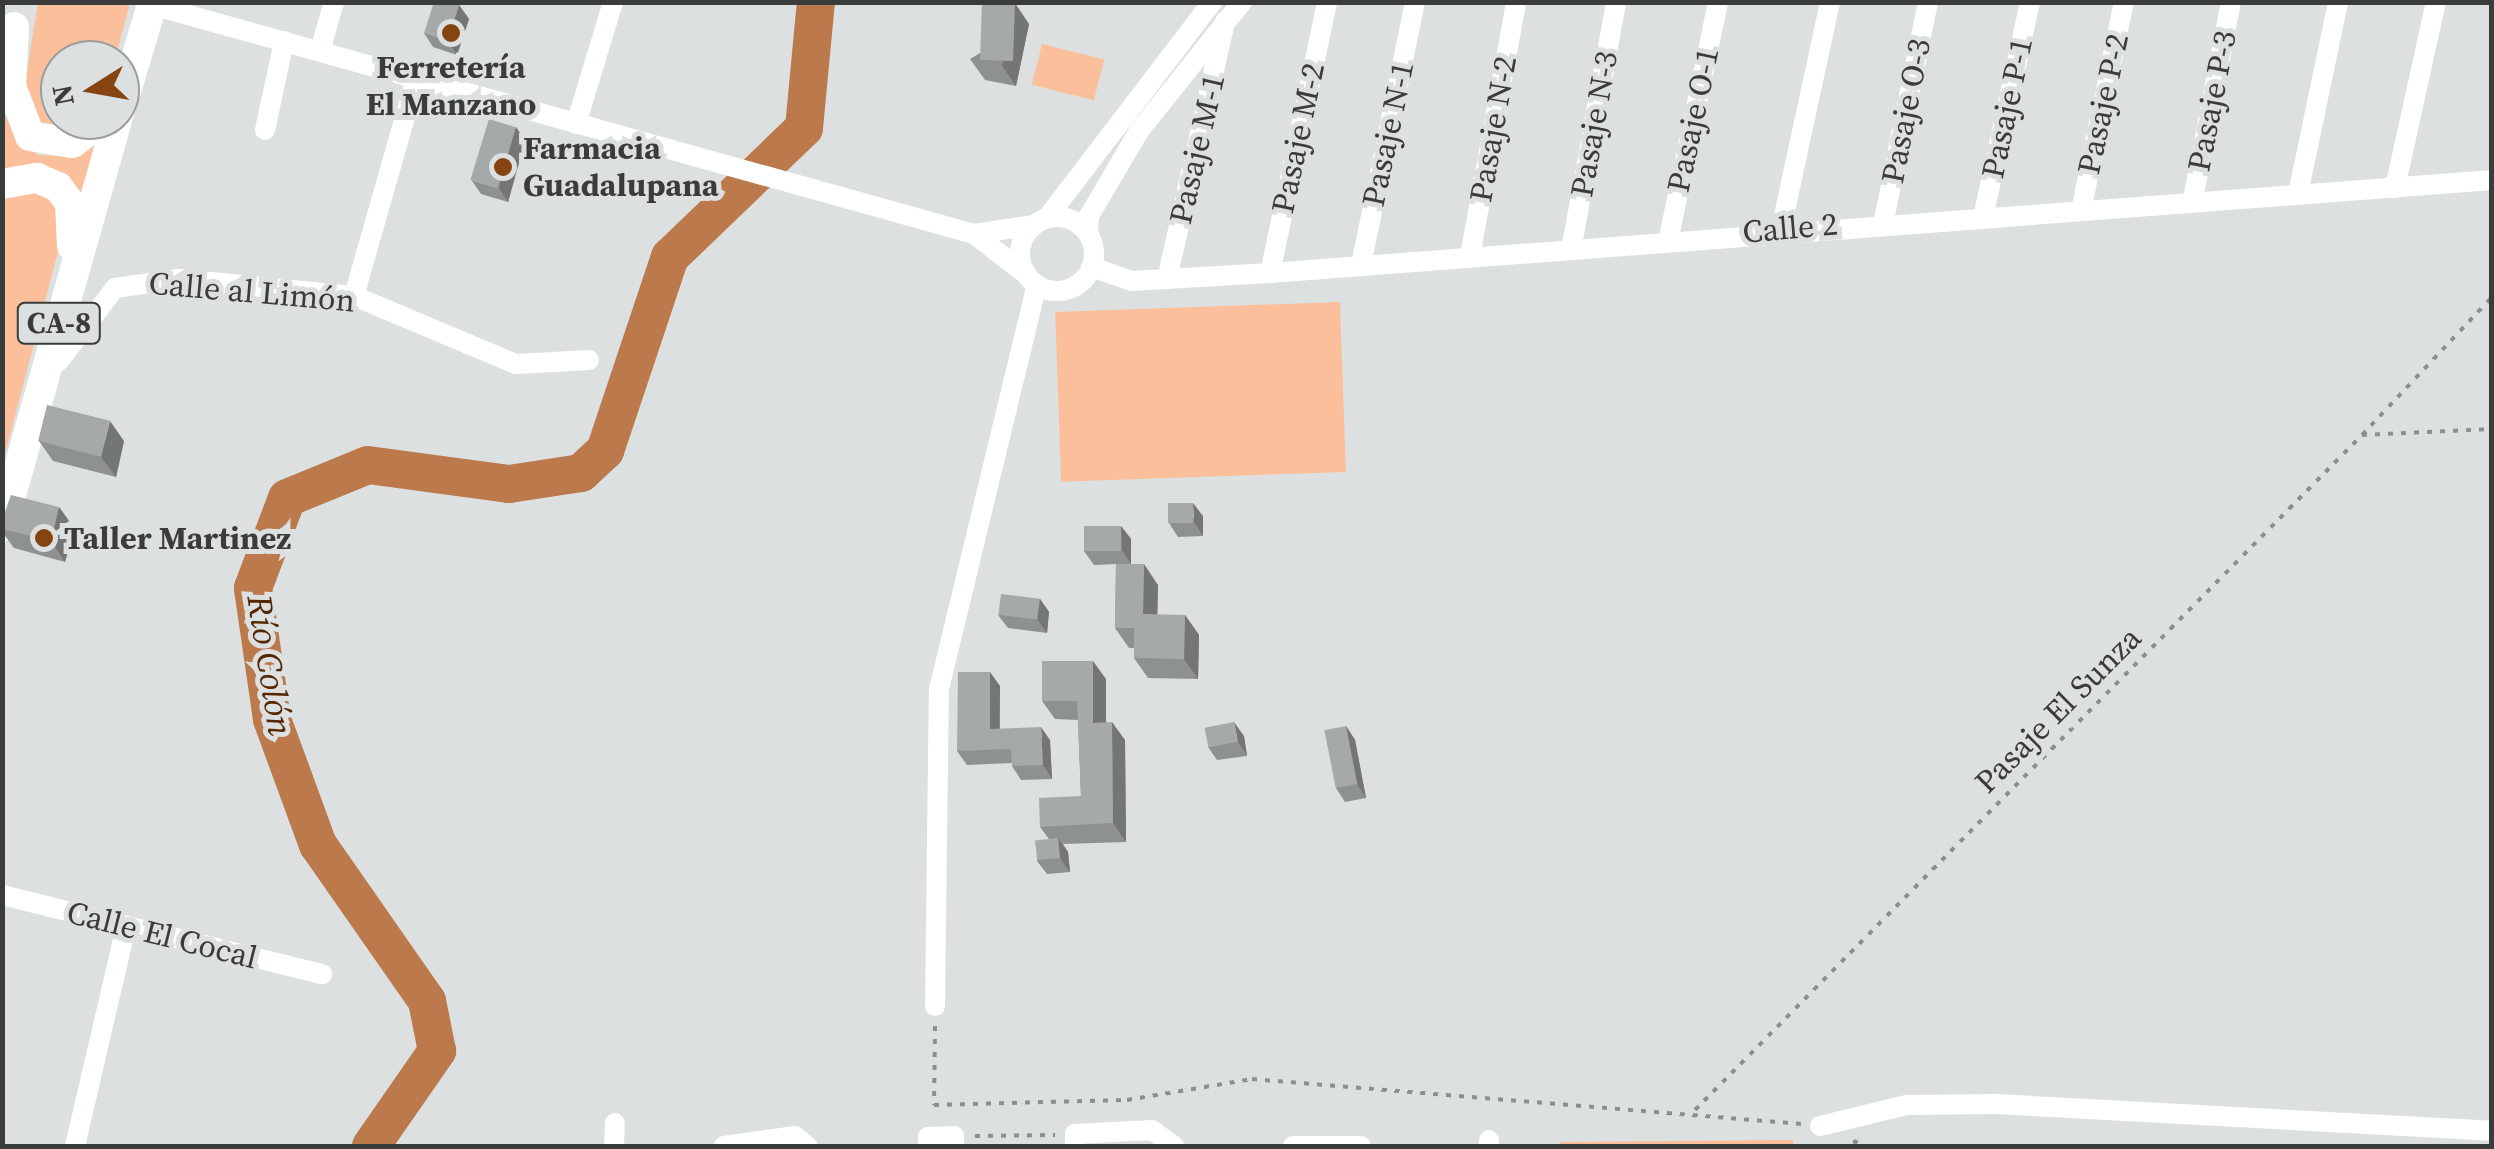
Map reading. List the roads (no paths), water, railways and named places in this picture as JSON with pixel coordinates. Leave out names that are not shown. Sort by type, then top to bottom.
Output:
[{"type":"highway","points":[[140,40],[152,4]]},
{"type":"highway","points":[[4,62],[18,15]]},
{"type":"highway","points":[[18,15],[11,86],[30,136],[40,138]]},
{"type":"highway","points":[[51,140],[72,144],[77,140]]},
{"type":"highway","name":"CA-8","points":[[2,527],[111,140]]},
{"type":"highway","points":[[2,184],[37,178],[65,194],[72,280]]},
{"type":"street","points":[[320,51],[334,2]]},
{"type":"street","points":[[576,124],[613,2]]},
{"type":"street","points":[[936,1006],[939,689],[1032,280],[1020,249],[1212,2]]},
{"type":"street","points":[[152,4],[974,234],[1032,280],[1074,287],[1091,267],[1089,216],[1139,132],[1242,2]]},
{"type":"street","name":"Pasaje M-2","points":[[1270,273],[1327,2]]},
{"type":"street","name":"Pasaje N-1","points":[[1361,265],[1415,2]]},
{"type":"street","name":"Pasaje N-2","points":[[1470,256],[1516,2]]},
{"type":"street","name":"Pasaje N-3","points":[[1572,245],[1616,2]]},
{"type":"street","name":"Pasaje O-1","points":[[1668,237],[1718,2]]},
{"type":"street","points":[[1782,229],[1830,2]]},
{"type":"street","name":"Pasaje O-3","points":[[1884,220],[1928,2]]},
{"type":"street","name":"Pasaje P-1","points":[[1984,212],[2030,2]]},
{"type":"street","name":"Pasaje P-2","points":[[2082,206],[2124,2]]},
{"type":"street","name":"Pasaje P-3","points":[[2192,199],[2232,2]]},
{"type":"street","points":[[2298,194],[2338,2]]},
{"type":"street","points":[[2396,188],[2436,2]]},
{"type":"street","name":"Pasaje M-1","points":[[1168,279],[1226,20]]},
{"type":"street","points":[[265,130],[284,41]]},
{"type":"street","points":[[354,296],[416,78]]},
{"type":"street","name":"Calle 2","points":[[1091,267],[1132,281],[1270,273],[1984,212],[2492,180]]},
{"type":"street","points":[[974,234],[1070,220],[1088,234]]},
{"type":"street","name":"Calle al Limón","points":[[34,414],[74,332],[115,288],[179,279],[354,296],[516,364],[588,360]]},
{"type":"street","name":"Calle El Cocal","points":[[2,895],[322,974]]},
{"type":"street","points":[[75,1146],[126,926]]},
{"type":"street","points":[[1820,1126],[1907,1106],[1997,1104],[2492,1131]]},
{"type":"street","points":[[614,1146],[615,1122]]},
{"type":"street","points":[[724,1146],[795,1136],[807,1146]]},
{"type":"street","points":[[928,1146],[928,1137],[954,1141]]},
{"type":"street","points":[[1075,1140],[1171,1141]]},
{"type":"street","points":[[1294,1146],[1361,1146]]},
{"type":"waterway","name":"Río Colón","points":[[371,1146],[437,1051],[427,1001],[318,845],[272,719],[253,588],[287,498],[368,465],[509,484],[581,473],[605,451],[670,257],[804,128],[816,2]]},
{"type":"place","name":"Ferretería El Manzano","points":[[451,33]]},
{"type":"place","name":"Farmacia Guadalupana","points":[[503,167]]},
{"type":"place","name":"Taller Martinez","points":[[44,538]]}]
